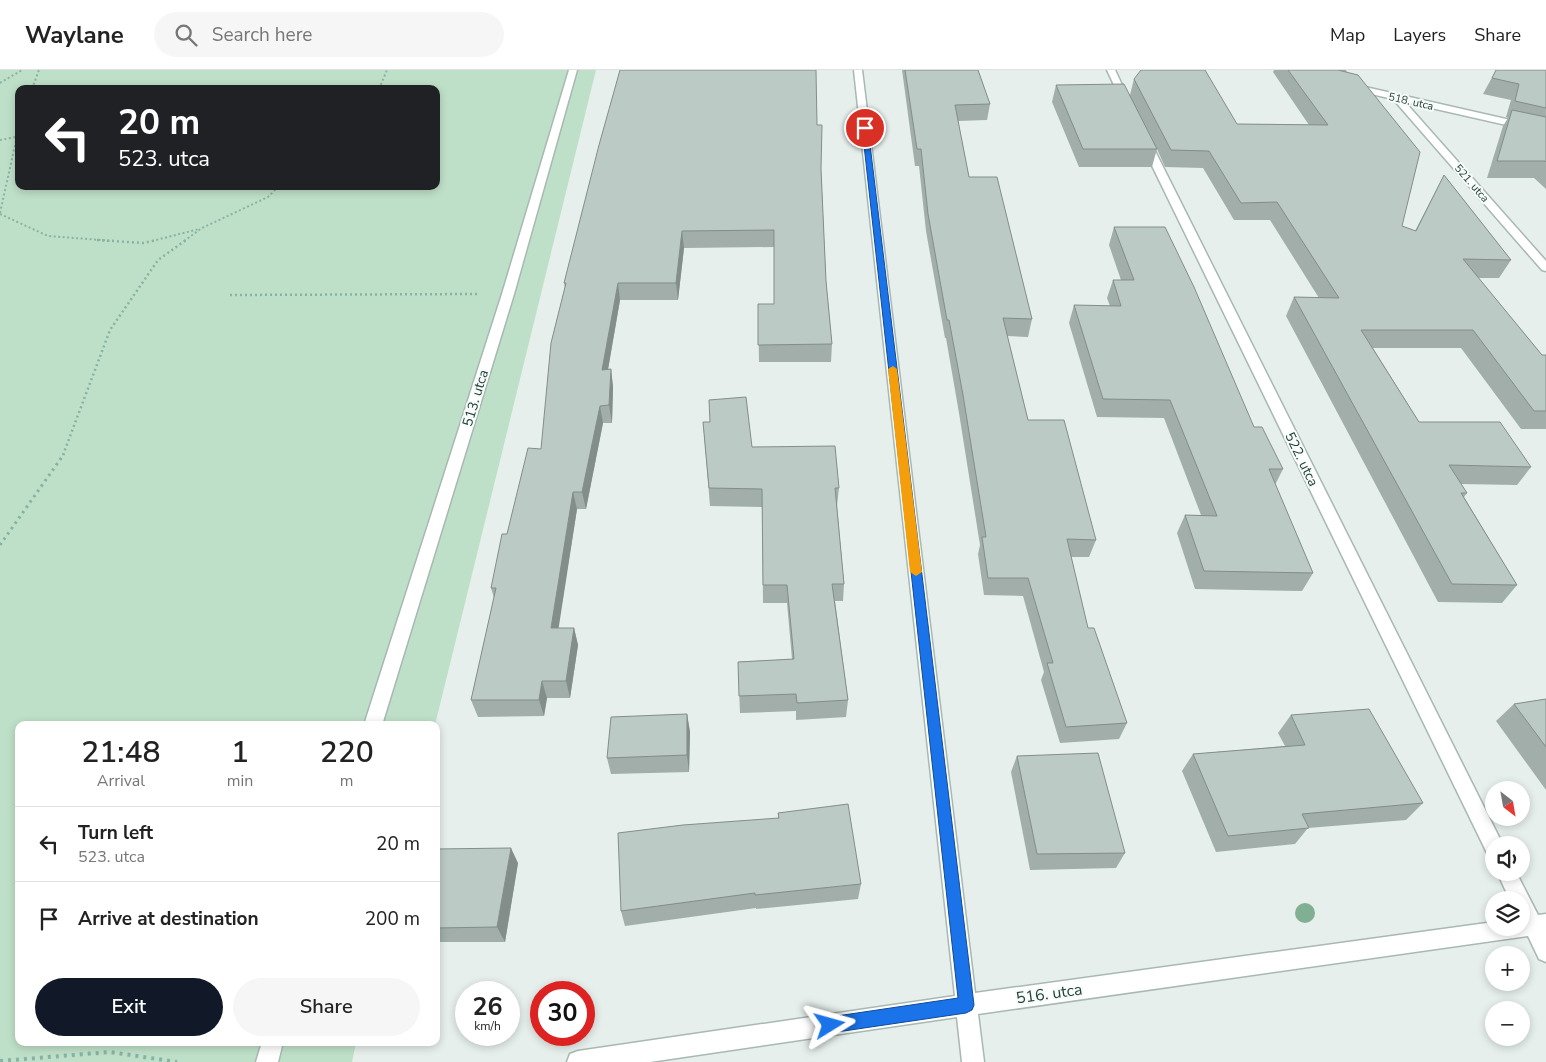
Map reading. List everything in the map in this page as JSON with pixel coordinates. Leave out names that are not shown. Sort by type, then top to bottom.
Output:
[{"type":"street","name":"513. utca","points":[[374,721],[508,294],[573,70]]},
{"type":"street","points":[[858,70],[973,1062]]},
{"type":"street","points":[[1110,70],[1132,115]]},
{"type":"street","name":"518. utca","points":[[1341,85],[1546,131]]},
{"type":"street","name":"521. utca","points":[[1397,98],[1546,268]]},
{"type":"street","name":"522. utca","points":[[1141,132],[1489,836]]},
{"type":"street","points":[[1530,913],[1539,925],[1546,952]]},
{"type":"street","name":"516. utca","points":[[578,1062],[966,1005],[1539,925]]},
{"type":"street","points":[[267,1062],[272,1046]]},
{"type":"path","points":[[0,84],[22,70]]},
{"type":"path","points":[[33,85],[39,70]]},
{"type":"path","points":[[381,85],[387,70]]},
{"type":"path","points":[[0,140],[15,137]]},
{"type":"path","points":[[15,142],[0,213],[48,236],[143,243],[202,228]]},
{"type":"path","points":[[0,544],[64,454],[110,330],[158,260],[202,228],[268,197],[275,190]]},
{"type":"path","points":[[230,295],[508,294]]},
{"type":"path","points":[[0,1061],[110,1052],[177,1062]]},
{"type":"green space","points":[[0,70],[596,70],[436,721],[15,721],[15,1046],[355,1046],[352,1062],[0,1062]]},
{"type":"building","points":[[620,70],[816,70],[817,125],[822,125],[821,169],[826,281],[832,344],[758,345],[758,304],[774,304],[774,230],[682,231],[676,283],[618,283],[602,370],[611,369],[609,405],[600,406],[582,492],[573,492],[551,628],[574,628],[566,681],[542,681],[539,700],[471,700],[496,588],[491,588],[502,534],[507,534],[528,448],[541,449],[551,343],[566,283],[564,283]]},
{"type":"building","points":[[905,70],[978,70],[990,104],[955,105],[969,177],[997,177],[1032,319],[1003,318],[1028,420],[1064,420],[1096,540],[1067,539],[1088,628],[1094,628],[1127,723],[1066,727],[1047,663],[1053,663],[1028,578],[988,578],[982,537],[986,537],[963,395],[928,214],[921,149],[917,149]]},
{"type":"building","points":[[1141,70],[1205,70],[1237,124],[1328,125],[1288,70],[1338,70],[1358,75],[1420,152],[1402,226],[1416,231],[1444,175],[1511,260],[1463,259],[1542,355],[1546,355],[1546,411],[1534,411],[1473,330],[1361,330],[1419,422],[1500,422],[1531,467],[1449,465],[1467,493],[1461,493],[1517,585],[1452,584],[1294,297],[1339,298],[1277,202],[1241,203],[1209,151],[1171,150],[1134,79]]},
{"type":"building","points":[[1496,70],[1546,70],[1546,108],[1515,101],[1519,84],[1492,78]]},
{"type":"building","points":[[1124,84],[1157,149],[1083,149],[1056,85]]},
{"type":"building","points":[[1512,110],[1546,117],[1546,162],[1497,161]]},
{"type":"building","points":[[1114,227],[1165,227],[1194,287],[1254,427],[1262,427],[1283,469],[1269,469],[1313,573],[1204,571],[1185,515],[1217,516],[1170,400],[1103,399],[1074,305],[1121,306],[1113,280],[1134,280]]},
{"type":"building","points":[[746,397],[752,447],[835,446],[839,488],[835,488],[844,584],[832,584],[848,700],[797,703],[796,694],[739,696],[738,662],[794,659],[787,585],[763,585],[762,489],[709,488],[703,422],[710,422],[709,400]]},
{"type":"building","points":[[1546,699],[1546,747],[1514,704]]},
{"type":"building","points":[[1369,709],[1423,803],[1302,814],[1309,828],[1228,836],[1193,754],[1305,745],[1291,715]]},
{"type":"building","points":[[687,714],[687,755],[607,758],[611,717]]},
{"type":"building","points":[[1098,753],[1125,853],[1037,854],[1017,756]]},
{"type":"building","points":[[848,804],[861,884],[755,895],[755,893],[621,911],[618,833],[683,825],[779,818],[778,813]]},
{"type":"building","points":[[511,848],[497,927],[440,928],[440,849]]},
{"type":"slow traffic","points":[[893,369],[916,572]]},
{"type":"route","points":[[830,1025],[966,1005],[865,128]]}]
